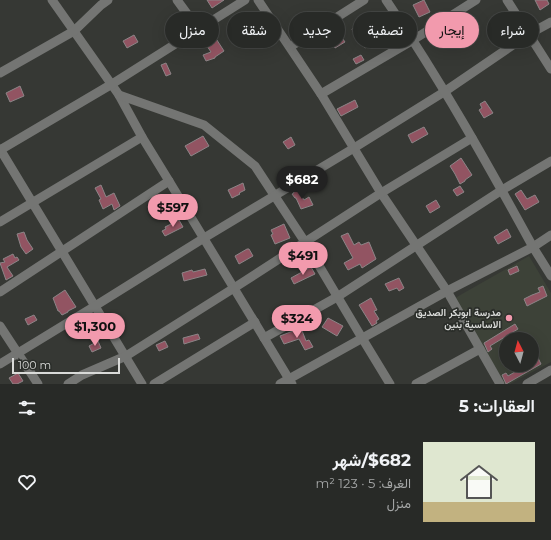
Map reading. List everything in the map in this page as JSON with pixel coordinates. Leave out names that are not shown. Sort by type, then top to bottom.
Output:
[{"type":"street","points":[[52,0],[119,94],[142,137],[291,381]]},
{"type":"street","points":[[0,73],[74,31],[108,0]]},
{"type":"street","points":[[177,0],[186,12]]},
{"type":"street","points":[[219,17],[245,0]]},
{"type":"street","points":[[258,0],[289,46]]},
{"type":"street","points":[[345,12],[364,0]]},
{"type":"street","points":[[386,0],[394,12]]},
{"type":"street","points":[[417,37],[476,0]]},
{"type":"street","points":[[507,0],[515,12]]},
{"type":"street","points":[[539,29],[551,22]]},
{"type":"street","points":[[417,47],[472,138],[533,247],[551,276]]},
{"type":"street","points":[[142,384],[0,150],[170,48]]},
{"type":"street","points":[[291,48],[321,94],[381,193],[447,291],[500,384]]},
{"type":"street","points":[[321,94],[399,48]]},
{"type":"street","points":[[0,364],[204,238],[354,148],[444,92],[508,48]]},
{"type":"street","points":[[538,48],[551,70]]},
{"type":"street","points":[[119,94],[204,125],[255,166],[305,242],[390,384]]},
{"type":"street","points":[[0,222],[142,137]]},
{"type":"street","points":[[68,384],[82,375],[126,356],[381,193],[472,138]]},
{"type":"street","points":[[264,338],[338,297],[502,190],[551,161]]},
{"type":"street","points":[[0,292],[169,181]]},
{"type":"street","points":[[280,384],[291,381],[362,338],[447,291],[533,247],[551,235]]},
{"type":"street","points":[[154,384],[254,322]]},
{"type":"street","points":[[0,326],[38,384]]},
{"type":"street","points":[[416,384],[480,349]]},
{"type":"street","points":[[527,384],[551,370]]},
{"type":"shaded area","name":"مدرسة ابوبكر الصديق الاساسية بنين","points":[[529,256],[551,293],[551,362],[539,368],[539,332],[499,332],[499,372],[532,372],[510,384],[505,384],[455,298]]},
{"type":"building","points":[[207,0],[224,0],[212,8]]},
{"type":"building","points":[[424,0],[430,12],[425,12],[425,14],[419,17],[413,5]]},
{"type":"building","points":[[535,0],[547,0],[549,4],[540,10]]},
{"type":"building","points":[[134,35],[138,42],[127,48],[123,41]]},
{"type":"building","points":[[219,43],[224,51],[215,58],[206,61],[203,55],[211,52],[208,48],[219,48]]},
{"type":"building","points":[[361,55],[364,60],[356,64],[353,59]]},
{"type":"building","points":[[166,63],[171,74],[166,76],[161,65]]},
{"type":"building","points":[[20,86],[24,96],[10,102],[6,93]]},
{"type":"building","points":[[355,100],[358,107],[341,116],[337,109]]},
{"type":"building","points":[[485,101],[493,113],[484,118],[479,110],[482,108],[480,104]]},
{"type":"building","points":[[424,127],[428,134],[412,143],[408,135]]},
{"type":"building","points":[[203,136],[209,146],[191,156],[185,146]]},
{"type":"building","points":[[291,137],[295,145],[288,149],[283,142]]},
{"type":"building","points":[[461,158],[472,175],[460,184],[450,166]]},
{"type":"building","points":[[243,183],[245,190],[232,198],[228,190]]},
{"type":"building","points":[[101,185],[106,197],[114,193],[120,206],[114,210],[112,204],[103,209],[99,200],[101,199],[95,188]]},
{"type":"building","points":[[460,186],[464,192],[457,196],[453,190]]},
{"type":"building","points":[[297,189],[304,200],[309,197],[313,205],[301,209],[296,198],[292,194],[294,193],[293,191]]},
{"type":"building","points":[[521,190],[527,199],[535,195],[539,202],[525,210],[515,194]]},
{"type":"building","points":[[436,200],[440,207],[430,213],[426,206]]},
{"type":"building","points":[[179,220],[183,227],[165,236],[162,231],[166,229],[165,227]]},
{"type":"building","points":[[284,224],[290,238],[275,244],[271,235],[273,234],[271,230]]},
{"type":"building","points":[[507,229],[511,237],[498,244],[494,237]]},
{"type":"building","points":[[24,232],[33,249],[26,254],[21,247],[17,234]]},
{"type":"building","points":[[348,233],[354,245],[359,242],[361,245],[369,242],[376,259],[362,268],[360,264],[348,270],[344,263],[353,258],[341,236]]},
{"type":"building","points":[[249,249],[253,256],[239,264],[235,256]]},
{"type":"building","points":[[13,254],[15,258],[17,257],[19,260],[7,267],[13,276],[6,280],[0,263],[5,262],[3,259]]},
{"type":"building","points":[[517,266],[519,271],[510,275],[508,270]]},
{"type":"building","points":[[311,267],[315,274],[294,284],[291,278]]},
{"type":"building","points":[[205,269],[207,275],[184,281],[182,273],[192,270],[193,272]]},
{"type":"building","points":[[399,278],[404,288],[399,291],[397,288],[389,291],[385,284]]},
{"type":"building","points":[[543,286],[547,296],[527,306],[524,299],[540,292],[538,288]]},
{"type":"building","points":[[65,290],[76,307],[62,315],[58,311],[53,298]]},
{"type":"building","points":[[371,298],[377,310],[374,311],[379,319],[376,321],[377,323],[372,326],[359,305]]},
{"type":"building","points":[[34,315],[37,320],[28,325],[25,319]]},
{"type":"building","points":[[328,318],[343,326],[337,336],[322,327]]},
{"type":"building","points":[[515,324],[518,329],[513,332],[502,332]]},
{"type":"building","points":[[301,328],[306,341],[309,340],[313,347],[305,350],[299,339],[284,344],[280,336]]},
{"type":"building","points":[[198,334],[200,339],[184,344],[183,338]]},
{"type":"building","points":[[499,334],[499,341],[490,346],[492,349],[488,352],[484,343]]},
{"type":"building","points":[[98,341],[101,348],[92,352],[89,346]]},
{"type":"building","points":[[165,341],[168,347],[159,351],[156,345]]},
{"type":"building","points":[[515,372],[527,372],[506,384],[502,375],[506,373],[508,376]]},
{"type":"building","points":[[18,373],[23,381],[13,384],[9,378]]},
{"type":"place","name":"مدرسة ابوبكر الصديق الاساسية بنين","points":[[509,318]]}]
